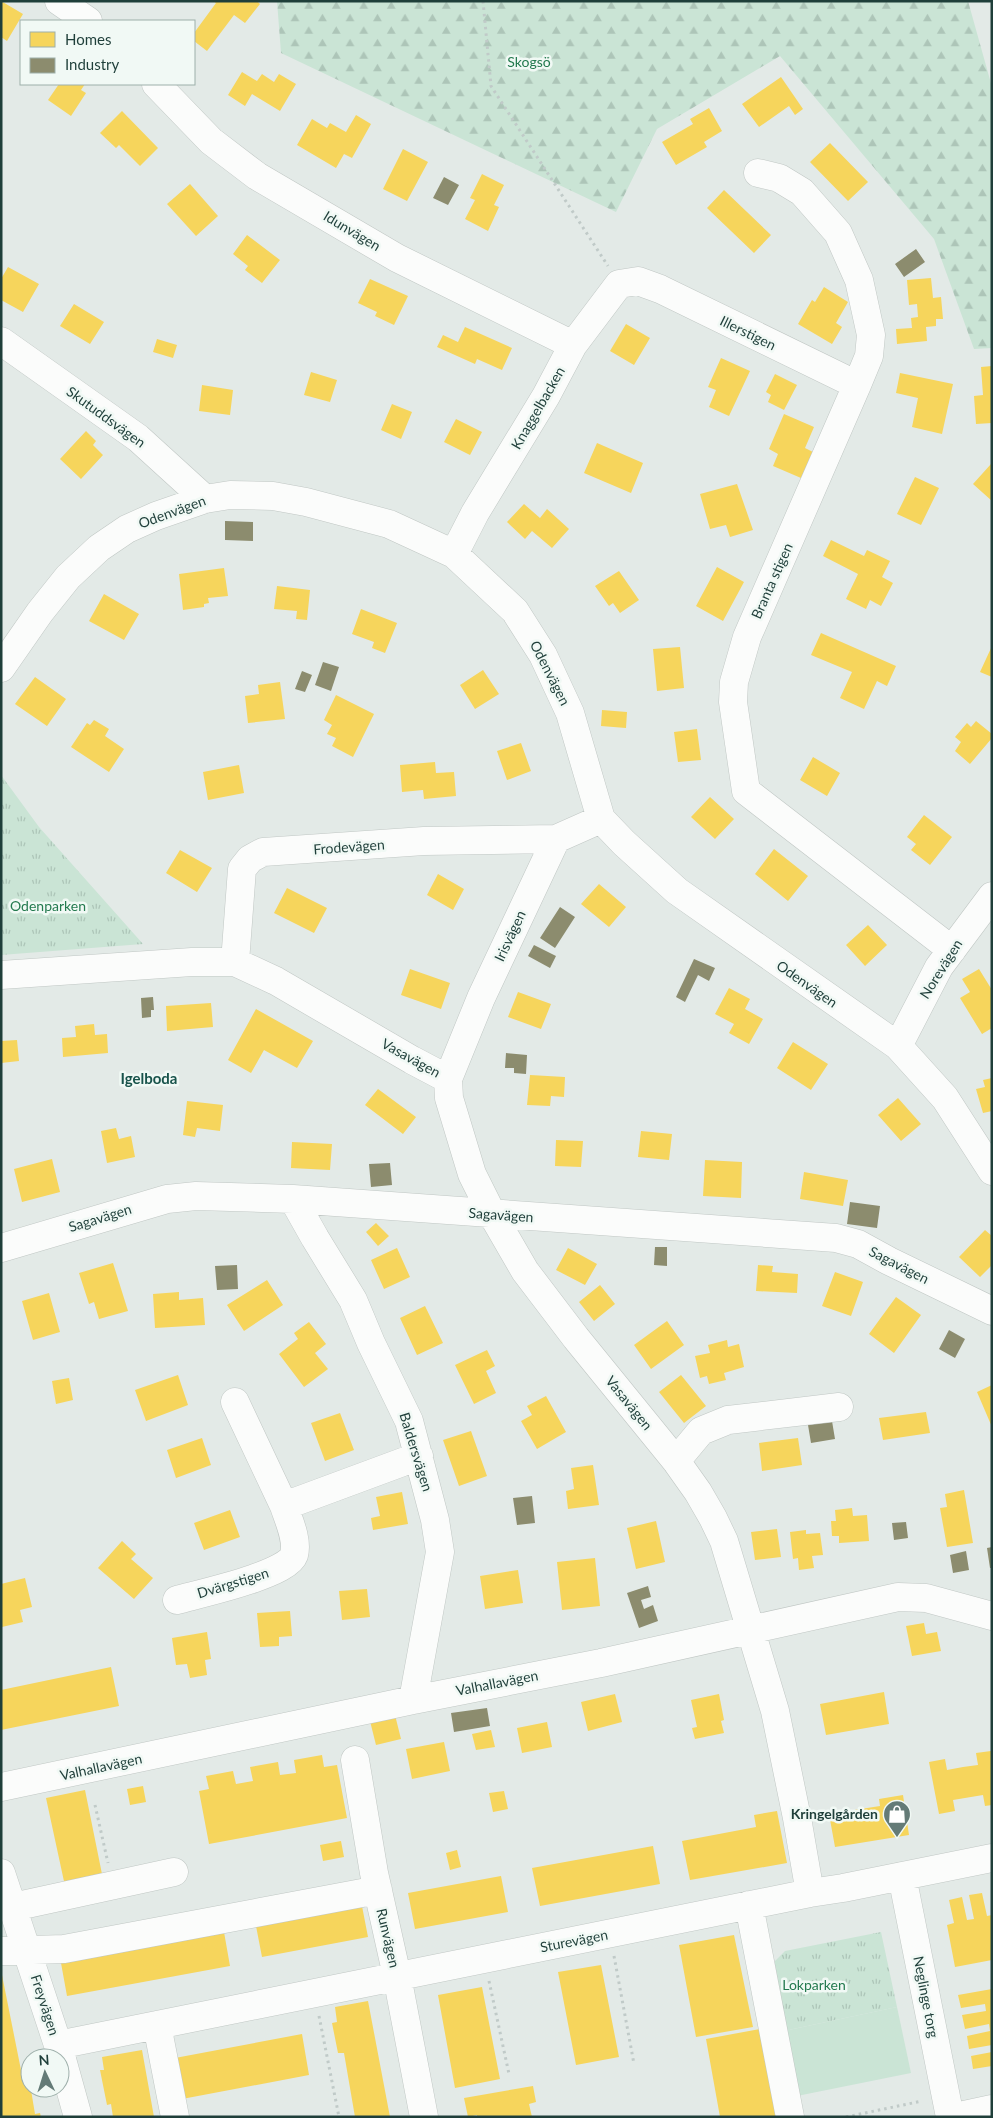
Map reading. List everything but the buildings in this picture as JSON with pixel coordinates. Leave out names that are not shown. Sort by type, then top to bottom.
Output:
[{"type":"street","points":[[59,1],[87,20]]},
{"type":"street","name":"Idunvägen","points":[[157,85],[211,141],[257,176],[397,258],[573,345]]},
{"type":"street","name":"Branta stigen","points":[[758,173],[779,178],[802,192],[838,233],[859,280],[871,335],[869,356],[858,385],[747,637],[734,682],[733,702],[746,791],[952,950]]},
{"type":"street","name":"Knaggelbacken","points":[[454,554],[475,513],[546,396],[573,345],[629,282]]},
{"type":"street","name":"Illerstigen","points":[[629,282],[660,289],[858,385]]},
{"type":"street","name":"Skutuddsvägen","points":[[1,341],[138,438],[204,499]]},
{"type":"street","name":"Odenvägen","points":[[1,668],[40,612],[68,577],[99,548],[127,529],[156,516],[204,499],[230,495],[273,496],[306,502],[389,524],[454,554],[515,611],[543,655],[570,713],[601,819],[624,843],[677,891],[898,1046],[945,1098],[992,1171]]},
{"type":"street","points":[[556,839],[601,819]]},
{"type":"street","name":"Frodevägen","points":[[235,962],[242,869],[250,859],[263,852],[424,841],[556,839]]},
{"type":"street","name":"Irisvägen","points":[[448,1079],[481,998],[556,839]]},
{"type":"street","name":"Norevägen","points":[[898,1046],[924,995],[952,950],[992,896]]},
{"type":"street","name":"Vasavägen","points":[[1,975],[192,962],[235,962],[276,981],[448,1079],[449,1098],[472,1174],[492,1214],[525,1271],[576,1338],[676,1461],[698,1492],[724,1542],[774,1711],[797,1818],[810,1893]]},
{"type":"street","name":"Sagavägen","points":[[1,1248],[167,1199],[196,1196],[293,1199],[836,1238],[858,1244],[888,1261],[992,1311]]},
{"type":"street","name":"Baldersvägen","points":[[293,1199],[353,1300],[409,1421],[435,1520],[440,1552],[413,1700]]},
{"type":"street","name":"Dvärgstigen","points":[[177,1600],[226,1588],[283,1568],[294,1556],[294,1539],[284,1506],[234,1402]]},
{"type":"street","points":[[676,1461],[701,1430],[728,1420],[839,1407]]},
{"type":"street","points":[[284,1506],[418,1456]]},
{"type":"street","name":"Valhallavägen","points":[[1,1787],[413,1700],[601,1663],[898,1597],[926,1598],[992,1616]]},
{"type":"street","name":"Runvägen","points":[[355,1760],[378,1890],[397,1976],[424,2117]]},
{"type":"street","name":"Sturevägen","points":[[58,2045],[749,1905],[992,1858]]},
{"type":"street","points":[[13,1907],[174,1872]]},
{"type":"street","name":"Freyvägen","points":[[1,1873],[13,1907],[14,1951],[58,2045],[78,2117]]},
{"type":"street","name":"Neglinge torg","points":[[902,1876],[950,2110]]},
{"type":"street","points":[[14,1951],[64,1949],[378,1890]]},
{"type":"street","points":[[749,1905],[790,2117]]},
{"type":"street","points":[[157,2025],[174,2117]]},
{"type":"street","points":[[950,2110],[992,2110]]},
{"type":"path","points":[[483,1],[491,86],[629,282]]},
{"type":"path","points":[[95,1805],[113,1886]]},
{"type":"path","points":[[613,1953],[634,2064]]},
{"type":"path","points":[[488,1978],[509,2074]]},
{"type":"path","points":[[318,2011],[339,2117]]},
{"type":"path","points":[[846,2117],[950,2110]]},
{"type":"green space","name":"Skogsö","points":[[277,1],[968,1],[992,87],[992,348],[974,349],[934,239],[780,56],[657,129],[616,212],[281,53]]},
{"type":"green space","name":"Odenparken","points":[[1,775],[39,827],[143,944],[1,955]]},
{"type":"green space","name":"Lokparken","points":[[881,1932],[897,2007],[779,2032],[772,1964],[785,1951]]},
{"type":"green space","points":[[897,2007],[911,2073],[792,2097],[779,2032]]},
{"type":"place","name":"Kringelgården","points":[[897,1838]]},
{"type":"district","name":"Igelboda","points":[[149,1079]]}]
